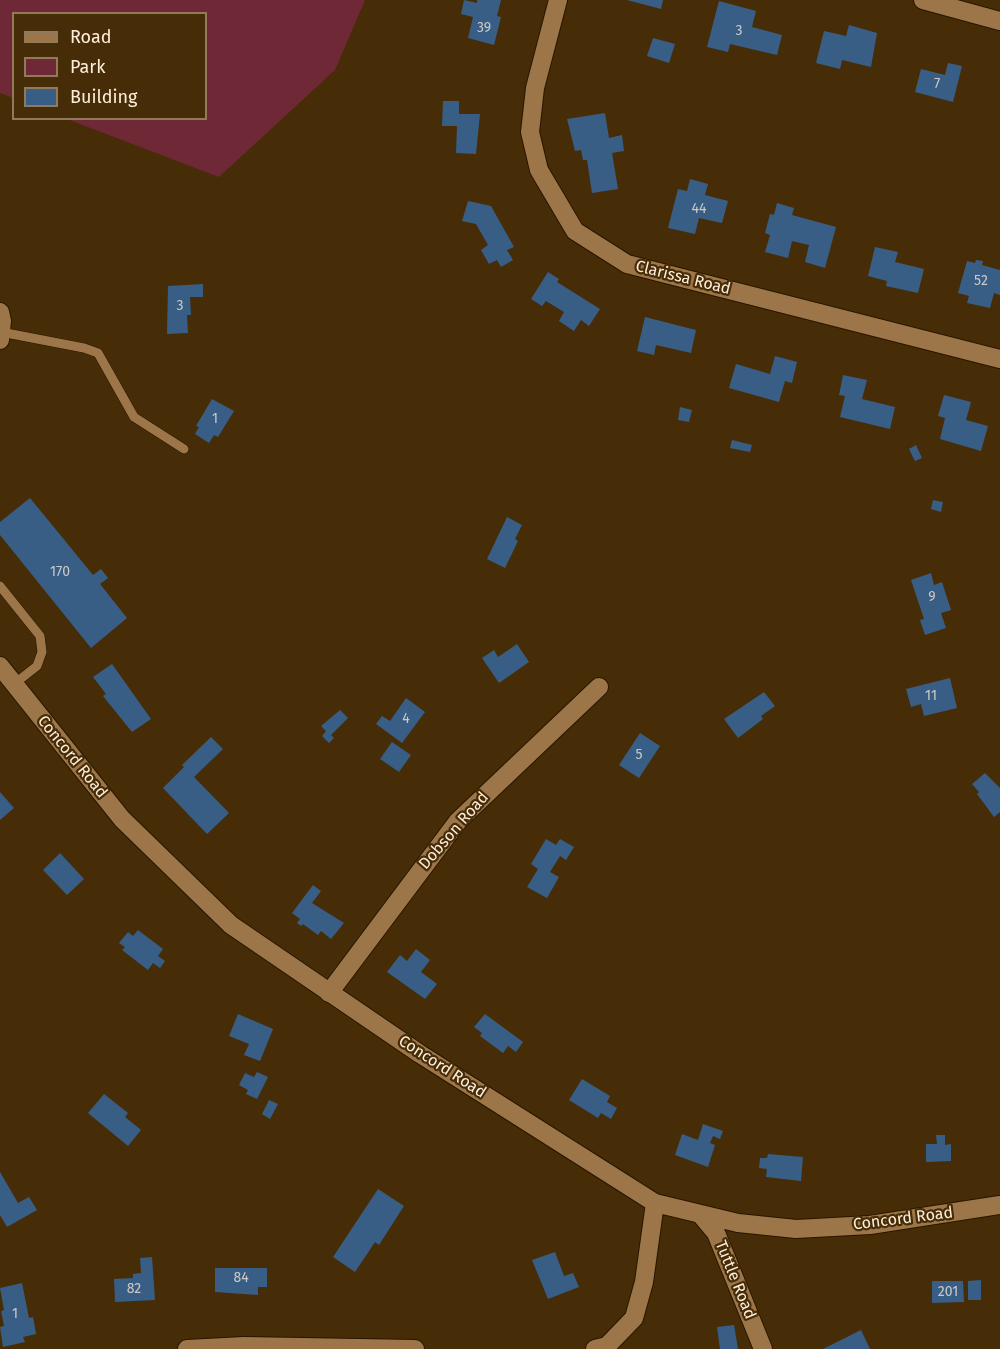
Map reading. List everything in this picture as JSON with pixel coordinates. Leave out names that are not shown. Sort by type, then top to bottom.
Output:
[{"type":"street","name":"Clarissa Road","points":[[558,0],[535,88],[530,132],[539,171],[575,231],[627,264],[1000,360]]},
{"type":"street","points":[[923,0],[1000,21]]},
{"type":"street","points":[[0,312],[1,336]]},
{"type":"street","name":"Concord Road","points":[[0,666],[122,819],[184,883],[231,925],[420,1054],[655,1203],[738,1223],[796,1229],[870,1225],[1000,1206]]},
{"type":"street","name":"Dobson Road","points":[[329,993],[458,821],[599,687]]},
{"type":"street","points":[[595,1349],[607,1346],[634,1318],[644,1282],[655,1203]]},
{"type":"street","name":"Tuttle Road","points":[[701,1215],[716,1233],[763,1349]]},
{"type":"street","points":[[187,1349],[244,1346],[415,1349]]},
{"type":"lane","points":[[1,336],[84,348],[98,353],[134,417],[184,449]]},
{"type":"lane","points":[[0,586],[40,636],[42,652],[37,666],[14,684]]},
{"type":"green space","points":[[0,0],[365,0],[335,70],[219,177],[70,120],[207,120],[207,12],[12,12],[12,98],[0,93]]},
{"type":"building","points":[[464,0],[477,3],[477,0],[501,0],[497,16],[501,17],[494,45],[468,38],[473,17],[461,14]]},
{"type":"building","points":[[627,0],[663,0],[661,9]]},
{"type":"building","points":[[719,1],[756,11],[752,27],[782,35],[777,55],[730,44],[728,52],[707,47]]},
{"type":"building","points":[[849,25],[877,33],[871,67],[842,60],[840,69],[816,63],[824,31],[846,36]]},
{"type":"building","points":[[653,38],[675,44],[669,63],[647,56]]},
{"type":"building","points":[[948,63],[962,66],[953,102],[915,92],[921,69],[945,75]]},
{"type":"building","points":[[443,101],[459,101],[459,114],[480,114],[476,154],[456,153],[457,126],[442,126]]},
{"type":"building","points":[[605,113],[609,138],[622,135],[624,151],[612,153],[618,189],[592,193],[587,160],[583,160],[581,150],[575,151],[567,119]]},
{"type":"building","points":[[690,179],[708,184],[705,195],[728,201],[722,223],[699,218],[695,234],[668,228],[678,189],[687,191]]},
{"type":"building","points":[[468,201],[491,206],[514,247],[507,250],[513,260],[501,267],[497,260],[489,264],[481,250],[488,245],[476,224],[462,221]]},
{"type":"building","points":[[777,203],[794,208],[792,215],[836,227],[825,268],[805,262],[809,245],[792,241],[788,258],[765,252],[770,235],[765,233],[770,214],[774,215]]},
{"type":"building","points":[[875,247],[898,252],[895,262],[924,269],[918,293],[886,286],[887,281],[868,276]]},
{"type":"building","points":[[976,260],[983,261],[982,265],[1000,270],[1000,295],[994,293],[990,308],[967,303],[969,296],[958,293],[967,261],[975,263]]},
{"type":"building","points":[[548,272],[559,279],[557,282],[600,309],[589,326],[581,320],[574,331],[559,321],[564,312],[546,301],[542,306],[531,299]]},
{"type":"building","points":[[203,284],[203,297],[190,297],[191,315],[187,315],[188,333],[167,334],[168,286]]},
{"type":"building","points":[[645,317],[696,330],[691,353],[656,345],[654,355],[637,351]]},
{"type":"building","points":[[775,356],[797,362],[792,383],[785,381],[779,402],[729,388],[736,364],[770,374]]},
{"type":"building","points":[[843,375],[867,380],[862,399],[895,407],[890,429],[840,417],[845,396],[839,395]]},
{"type":"building","points":[[944,395],[971,402],[966,420],[988,426],[981,451],[940,439],[945,418],[938,416]]},
{"type":"building","points":[[212,399],[234,411],[218,437],[214,435],[209,443],[195,434],[199,427],[196,426]]},
{"type":"building","points":[[680,407],[692,410],[689,422],[678,420]]},
{"type":"building","points":[[732,440],[752,445],[750,452],[730,448]]},
{"type":"building","points":[[916,445],[922,458],[915,461],[909,449]]},
{"type":"building","points":[[30,498],[93,575],[101,569],[108,578],[100,584],[127,618],[91,648],[0,535],[0,522]]},
{"type":"building","points":[[933,500],[943,502],[941,512],[931,509]]},
{"type":"building","points":[[507,517],[522,525],[515,539],[518,541],[505,568],[487,559]]},
{"type":"building","points":[[931,573],[934,585],[942,582],[951,610],[941,613],[946,628],[925,635],[920,620],[924,619],[911,580]]},
{"type":"building","points":[[517,644],[529,662],[499,683],[482,658],[494,650],[498,657]]},
{"type":"building","points":[[112,664],[151,719],[132,732],[103,696],[106,694],[93,677]]},
{"type":"building","points":[[950,678],[957,708],[924,716],[921,704],[911,707],[906,689]]},
{"type":"building","points":[[764,692],[775,706],[761,716],[763,719],[738,738],[724,719]]},
{"type":"building","points":[[406,698],[425,712],[402,743],[376,724],[382,716],[390,721]]},
{"type":"building","points":[[340,710],[348,718],[331,735],[334,738],[329,743],[322,736],[326,731],[321,726]]},
{"type":"building","points":[[640,733],[660,746],[639,778],[619,765]]},
{"type":"building","points":[[211,737],[223,749],[194,777],[229,813],[207,834],[163,788],[184,767],[182,765]]},
{"type":"building","points":[[392,742],[411,755],[399,772],[380,759]]},
{"type":"building","points":[[985,773],[1000,788],[1000,812],[994,817],[972,784]]},
{"type":"building","points":[[0,792],[14,808],[0,820]]},
{"type":"building","points":[[546,839],[556,845],[560,839],[574,847],[566,860],[560,856],[550,872],[559,877],[547,898],[527,887],[538,869],[531,864]]},
{"type":"building","points":[[60,853],[84,879],[67,895],[43,870]]},
{"type":"building","points":[[313,885],[321,891],[312,903],[344,923],[331,939],[321,931],[318,935],[303,924],[301,926],[297,923],[300,919],[292,913]]},
{"type":"building","points":[[138,930],[163,949],[158,956],[165,961],[160,968],[153,963],[148,970],[122,950],[125,947],[119,943],[128,932],[133,936]]},
{"type":"building","points":[[416,949],[430,960],[421,972],[437,984],[425,999],[387,972],[400,955],[407,961]]},
{"type":"building","points":[[238,1014],[273,1029],[260,1061],[244,1055],[249,1044],[229,1036]]},
{"type":"building","points":[[485,1014],[523,1042],[516,1052],[508,1046],[503,1053],[480,1036],[482,1033],[474,1027]]},
{"type":"building","points":[[257,1072],[268,1077],[257,1099],[246,1094],[248,1090],[239,1085],[245,1073],[254,1077]]},
{"type":"building","points":[[582,1079],[610,1096],[607,1102],[617,1108],[611,1119],[601,1113],[598,1118],[569,1100]]},
{"type":"building","points":[[104,1094],[128,1113],[125,1117],[141,1130],[128,1146],[88,1113]]},
{"type":"building","points":[[269,1100],[278,1104],[270,1119],[262,1114]]},
{"type":"building","points":[[703,1124],[723,1131],[720,1139],[713,1136],[710,1143],[715,1145],[708,1167],[675,1155],[682,1134],[698,1140]]},
{"type":"building","points":[[936,1135],[945,1135],[945,1145],[951,1144],[951,1161],[926,1162],[926,1144],[937,1144]]},
{"type":"building","points":[[768,1154],[803,1157],[801,1181],[766,1177],[767,1169],[759,1168],[760,1158],[767,1158]]},
{"type":"building","points":[[0,1172],[18,1203],[29,1197],[37,1210],[7,1227],[0,1215]]},
{"type":"building","points":[[378,1189],[404,1206],[379,1245],[375,1242],[355,1272],[333,1257]]},
{"type":"building","points":[[555,1252],[564,1276],[573,1273],[579,1287],[548,1299],[532,1260]]},
{"type":"building","points":[[152,1257],[155,1300],[115,1302],[114,1279],[133,1278],[133,1274],[141,1273],[140,1258]]},
{"type":"building","points":[[215,1268],[267,1268],[267,1287],[258,1287],[258,1295],[215,1292]]},
{"type":"building","points":[[981,1280],[981,1300],[968,1300],[968,1281]]},
{"type":"building","points":[[932,1281],[963,1281],[964,1302],[932,1303]]},
{"type":"building","points":[[22,1283],[29,1318],[33,1317],[36,1334],[23,1337],[25,1342],[3,1347],[0,1327],[4,1326],[1,1311],[4,1310],[0,1288]]},
{"type":"building","points":[[734,1325],[738,1349],[720,1349],[717,1327]]},
{"type":"building","points":[[861,1330],[870,1349],[823,1349]]}]
